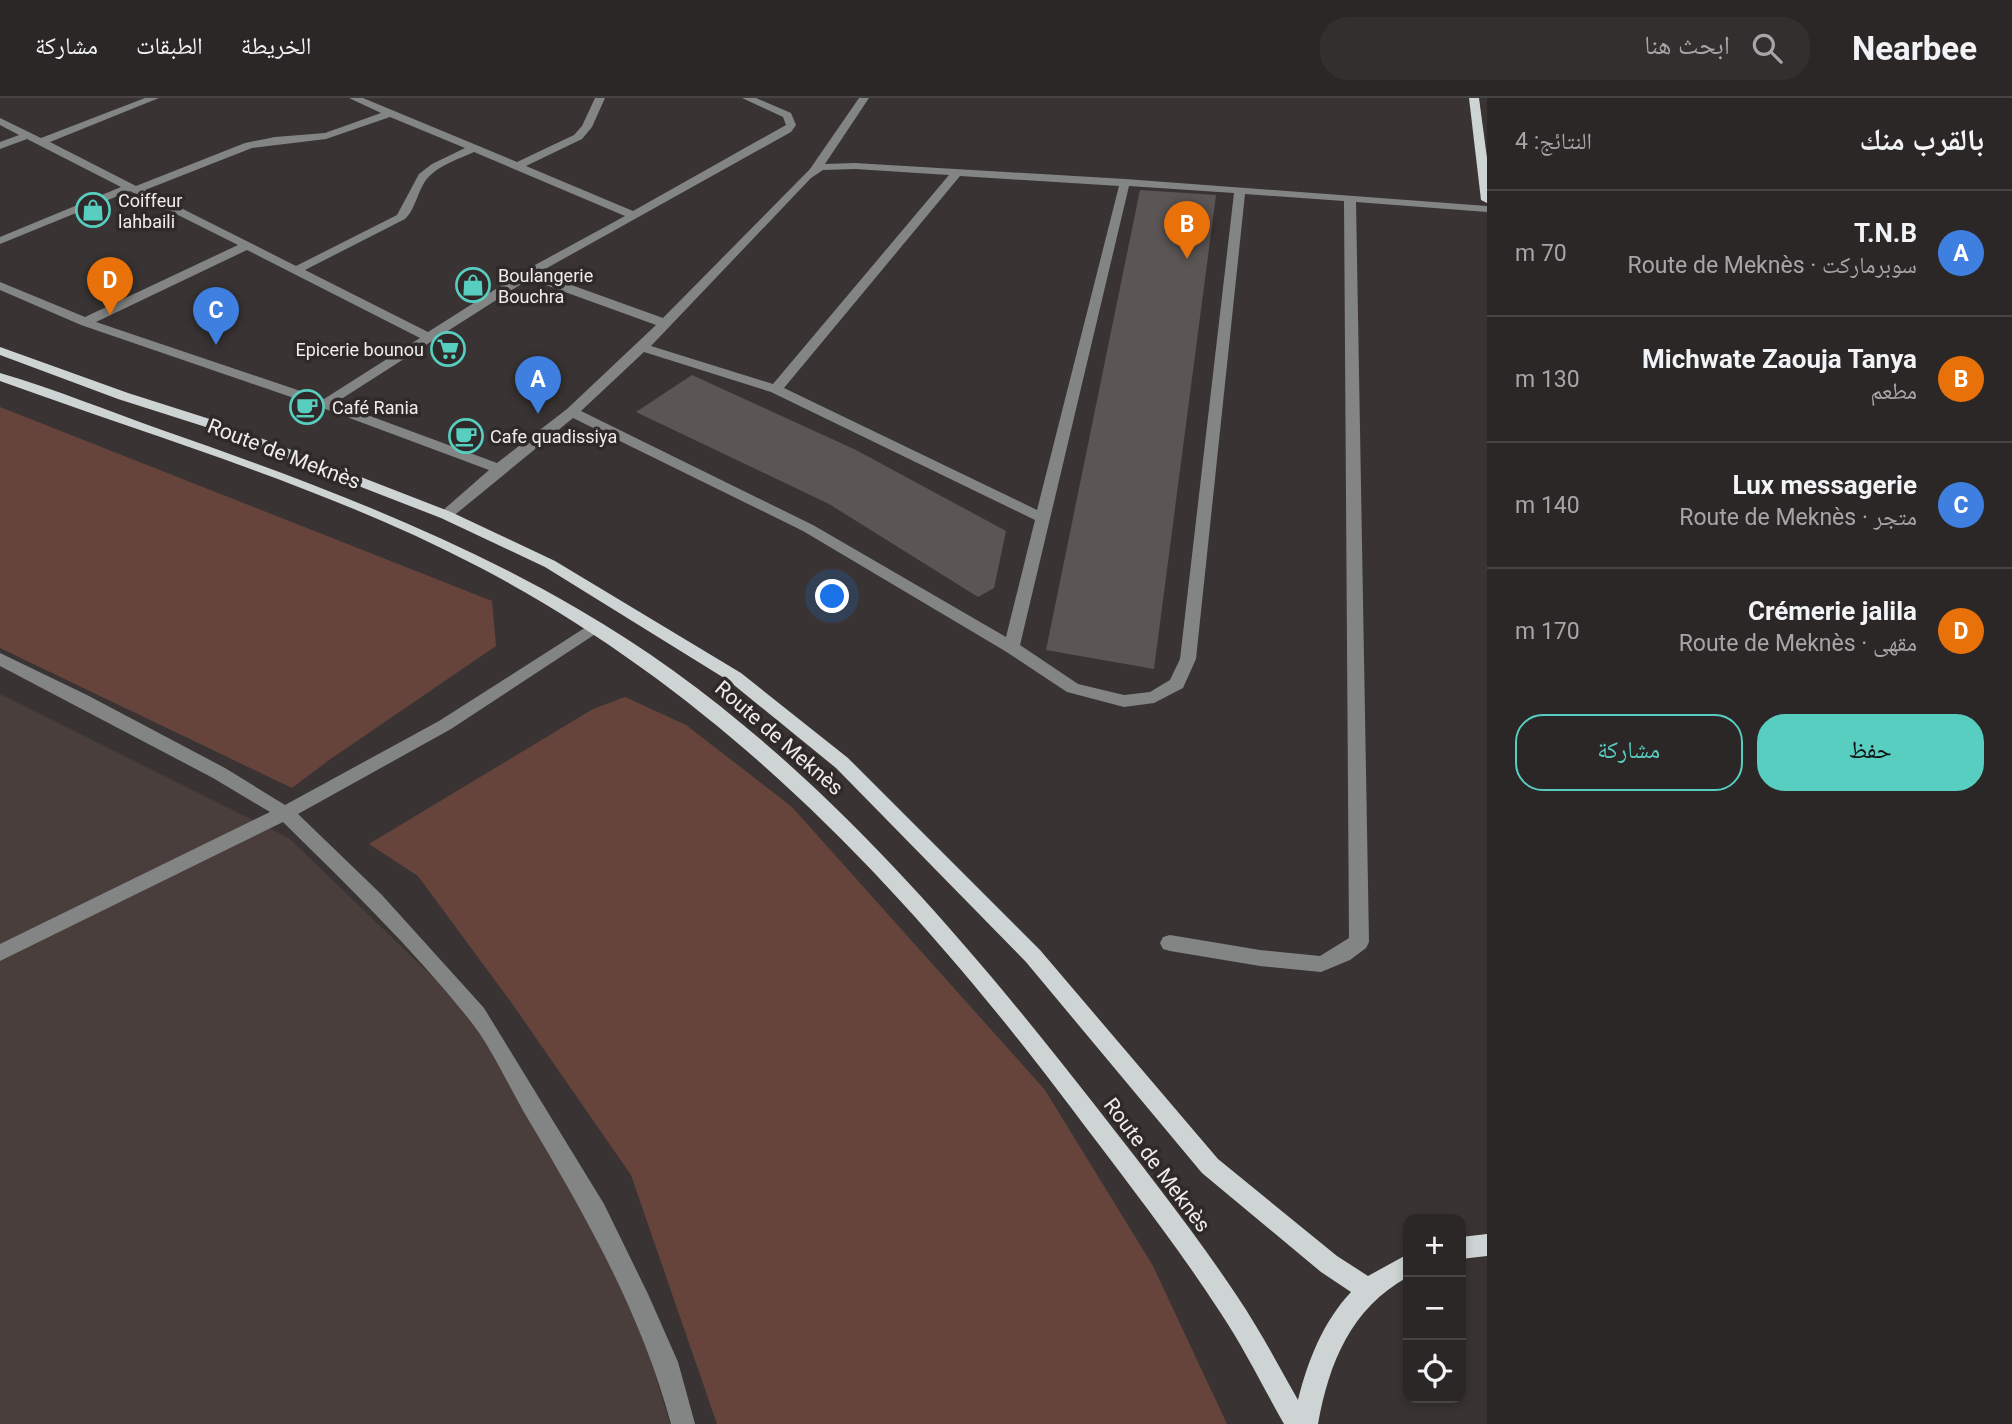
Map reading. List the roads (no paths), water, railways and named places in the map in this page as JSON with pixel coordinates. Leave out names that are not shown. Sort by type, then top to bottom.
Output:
[{"type":"main road","points":[[1474,98],[1487,200]]},
{"type":"main road","name":"Route de Meknès","points":[[0,351],[123,396],[214,425],[446,515],[550,564],[735,677],[842,763],[1033,956],[1210,1166],[1329,1264],[1369,1290]]},
{"type":"main road","name":"Route de Meknès","points":[[0,377],[201,448],[413,531],[486,565],[594,627],[685,690],[755,744],[825,808],[899,882],[988,983],[1222,1294],[1298,1424]]},
{"type":"main road","points":[[1466,1247],[1487,1245]]},
{"type":"main road","points":[[1306,1424],[1311,1392],[1324,1351],[1344,1318],[1369,1290],[1403,1268]]},
{"type":"street","points":[[40,142],[154,98]]},
{"type":"street","points":[[355,98],[633,215]]},
{"type":"street","points":[[518,166],[578,138],[587,127],[600,98]]},
{"type":"street","points":[[325,404],[528,274],[787,130],[791,125],[787,115],[747,98]]},
{"type":"street","points":[[446,515],[572,412],[666,324],[815,170],[863,98]]},
{"type":"street","points":[[0,242],[249,145],[326,136],[391,113]]},
{"type":"street","points":[[0,121],[428,337]]},
{"type":"street","points":[[0,146],[27,135]]},
{"type":"street","points":[[297,270],[401,218],[408,212],[416,188],[426,173],[475,148]]},
{"type":"street","points":[[815,170],[828,166],[855,166],[1125,182],[1487,209]]},
{"type":"street","points":[[776,389],[956,174]]},
{"type":"street","points":[[1011,648],[1125,182]]},
{"type":"street","points":[[572,412],[808,528],[1011,648],[1073,688],[1124,701],[1154,697],[1177,684],[1188,659],[1240,190]]},
{"type":"street","points":[[1170,943],[1260,958],[1321,964],[1343,954],[1359,942],[1350,199]]},
{"type":"street","points":[[85,322],[246,246]]},
{"type":"street","points":[[528,274],[666,324]]},
{"type":"street","points":[[0,286],[85,322],[325,404],[499,469]]},
{"type":"street","points":[[642,347],[776,389],[1043,518]]},
{"type":"street","points":[[0,953],[285,813],[446,725],[594,627]]},
{"type":"street","points":[[0,659],[208,767],[285,813],[374,899],[477,1014],[596,1212],[640,1302],[668,1371],[683,1424]]},
{"type":"place","name":"Coiffeur lahbaili","points":[[93,210]]},
{"type":"place","name":"Michwate Zaouja Tanya","points":[[1187,259]]},
{"type":"place","name":"Boulangerie Bouchra","points":[[473,285]]},
{"type":"place","name":"Crémerie jalila","points":[[110,315]]},
{"type":"place","name":"Lux messagerie","points":[[216,345]]},
{"type":"place","name":"Epicerie bounou","points":[[448,349]]},
{"type":"place","name":"Café Rania","points":[[307,407]]},
{"type":"place","name":"T.N.B","points":[[538,414]]},
{"type":"place","name":"Cafe quadissiya","points":[[466,436]]}]
